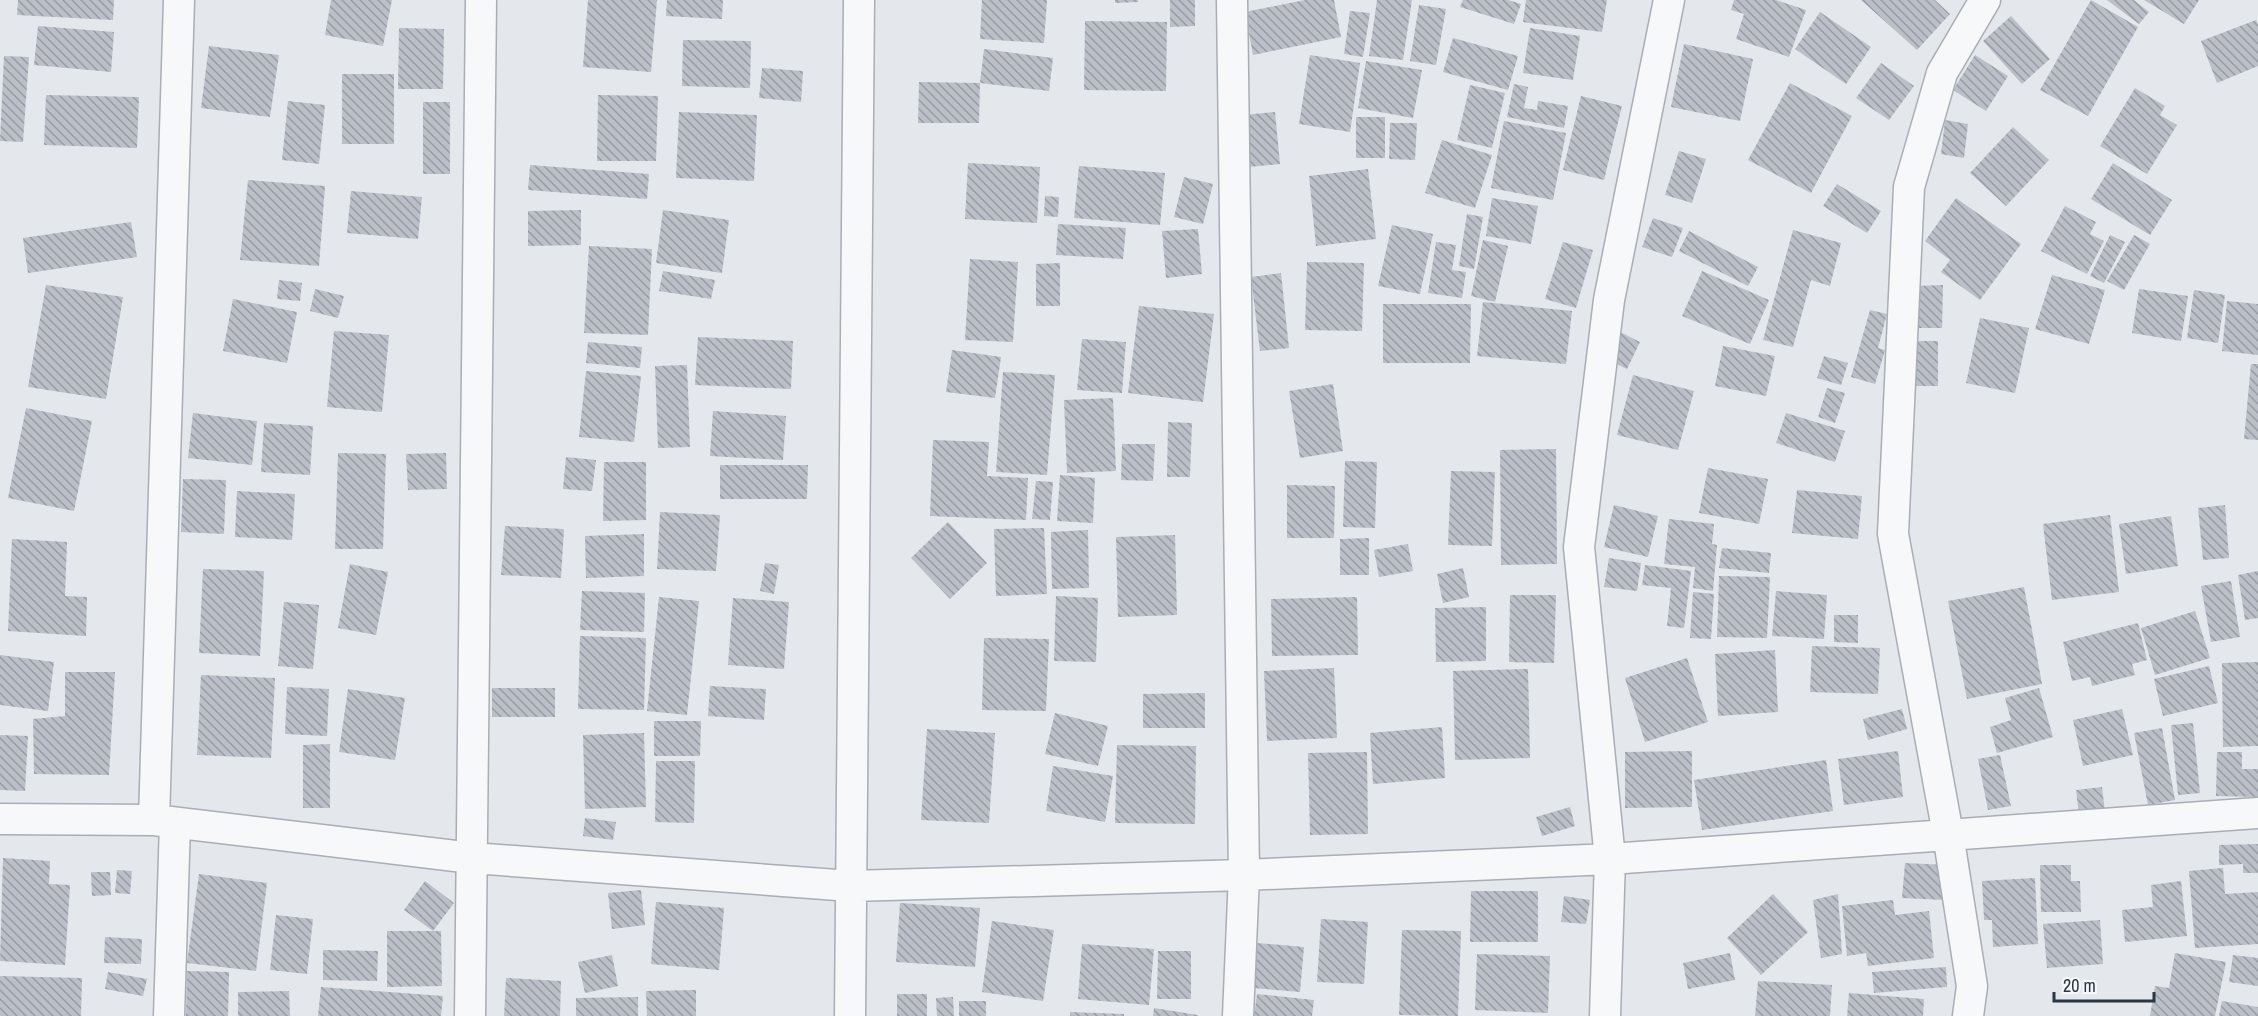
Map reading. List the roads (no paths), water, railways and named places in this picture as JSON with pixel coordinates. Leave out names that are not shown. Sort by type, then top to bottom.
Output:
[{"type":"street","points":[[168,1016],[164,822],[179,0]]},
{"type":"street","points":[[470,1016],[481,0]]},
{"type":"street","points":[[850,1016],[859,0]]},
{"type":"street","points":[[1233,0],[1244,875],[1238,1016]]},
{"type":"street","points":[[1605,1016],[1610,859],[1579,547],[1609,300],[1669,0]]},
{"type":"street","points":[[1968,1016],[1972,986],[1948,834],[1893,534],[1909,187],[1942,73],[1984,0]]},
{"type":"street","points":[[0,819],[164,822],[472,858],[851,886],[1244,875],[1610,859],[2258,813]]}]
